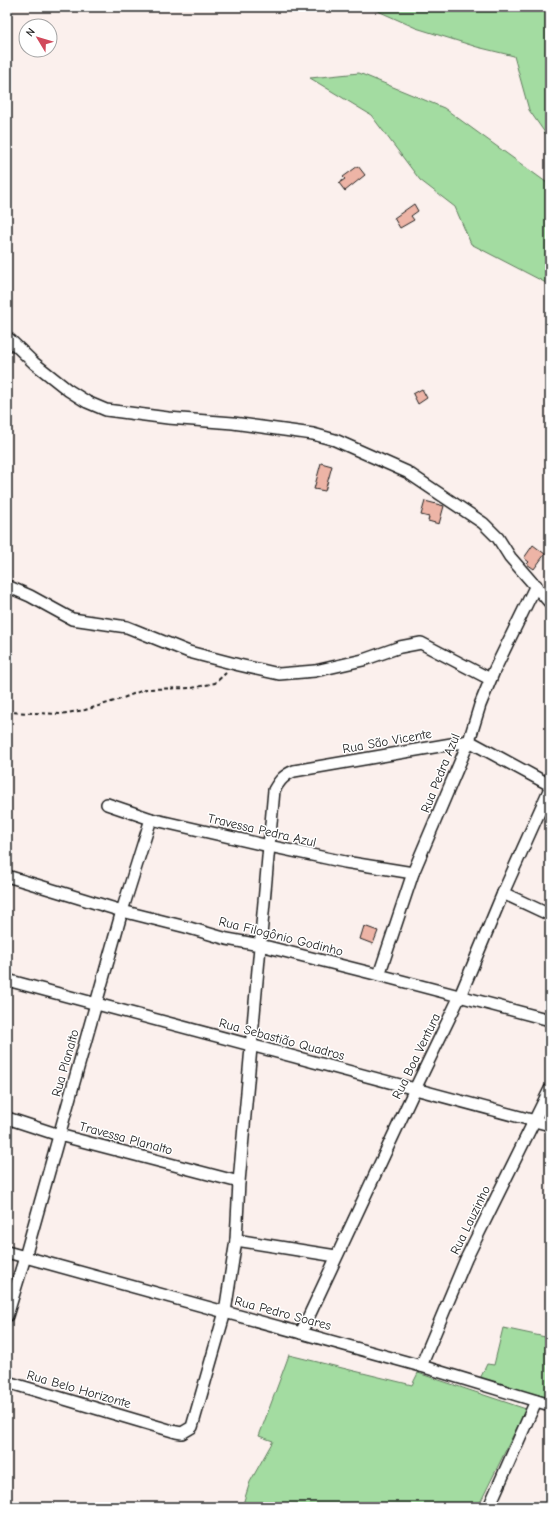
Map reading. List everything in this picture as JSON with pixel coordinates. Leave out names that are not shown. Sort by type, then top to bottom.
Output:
[{"type":"street","points":[[7,336],[34,363],[68,390],[87,402],[106,410],[168,418],[233,423],[313,434],[335,440],[407,472],[483,523],[498,538],[510,557],[536,585],[550,603]]},
{"type":"street","name":"Rua Pedra Azul","points":[[379,975],[413,873],[469,741],[490,679],[536,585]]},
{"type":"street","points":[[7,586],[72,618],[128,628],[189,652],[279,674],[315,671],[363,660],[400,647],[420,643],[490,679]]},
{"type":"street","points":[[469,741],[550,787]]},
{"type":"street","name":"Rua São Vicente","points":[[274,790],[286,774],[294,771],[469,741]]},
{"type":"street","name":"Rua Boa Ventura","points":[[301,1333],[336,1256],[460,996],[503,893],[550,787]]},
{"type":"street","name":"Rua Belo Horizonte","points":[[7,1382],[176,1432],[182,1433],[192,1427],[226,1312],[236,1240],[238,1182],[252,1045],[274,790]]},
{"type":"street","name":"Travessa Pedra Azul","points":[[107,804],[151,819],[269,846],[345,862],[413,873]]},
{"type":"street","name":"Rua Planalto","points":[[7,1316],[122,912],[151,819]]},
{"type":"street","name":"Rua Filogônio Godinho","points":[[7,876],[122,912],[186,926],[227,938],[379,975],[550,1020]]},
{"type":"street","points":[[503,893],[550,915]]},
{"type":"street","name":"Rua Sebastião Quadros","points":[[7,980],[550,1124]]},
{"type":"street","name":"Rua Lauzinho","points":[[421,1366],[466,1260],[550,1089]]},
{"type":"street","name":"Travessa Planalto","points":[[7,1118],[59,1135],[238,1182]]},
{"type":"street","points":[[236,1240],[336,1256]]},
{"type":"street","name":"Rua Pedro Soares","points":[[7,1252],[421,1366],[550,1405]]},
{"type":"street","points":[[489,1507],[536,1401]]},
{"type":"path","points":[[7,712],[60,714],[85,710],[118,700],[146,688],[192,688],[215,683],[227,672],[230,663]]},
{"type":"green space","points":[[369,7],[550,7],[550,140],[529,110],[514,56],[477,47],[416,28]]},
{"type":"green space","points":[[359,73],[444,108],[550,185],[550,285],[471,244],[455,207],[420,180],[371,115],[310,78]]},
{"type":"green space","points":[[503,1328],[550,1338],[550,1405],[478,1383],[487,1364],[494,1365]]},
{"type":"green space","points":[[289,1355],[412,1385],[418,1373],[526,1409],[478,1507],[242,1507],[250,1482],[273,1441],[259,1436]]},
{"type":"building","points":[[358,166],[365,175],[345,191],[339,183],[345,179],[343,177]]},
{"type":"building","points":[[414,204],[418,211],[411,216],[414,220],[400,228],[394,218]]},
{"type":"building","points":[[422,389],[427,398],[418,404],[413,394]]},
{"type":"building","points":[[321,463],[332,466],[325,491],[314,489]]},
{"type":"building","points":[[425,501],[444,506],[439,524],[428,521],[429,517],[421,515]]},
{"type":"building","points":[[533,545],[545,554],[534,569],[527,564],[529,562],[524,558]]},
{"type":"building","points":[[364,926],[378,931],[373,944],[360,939]]}]
